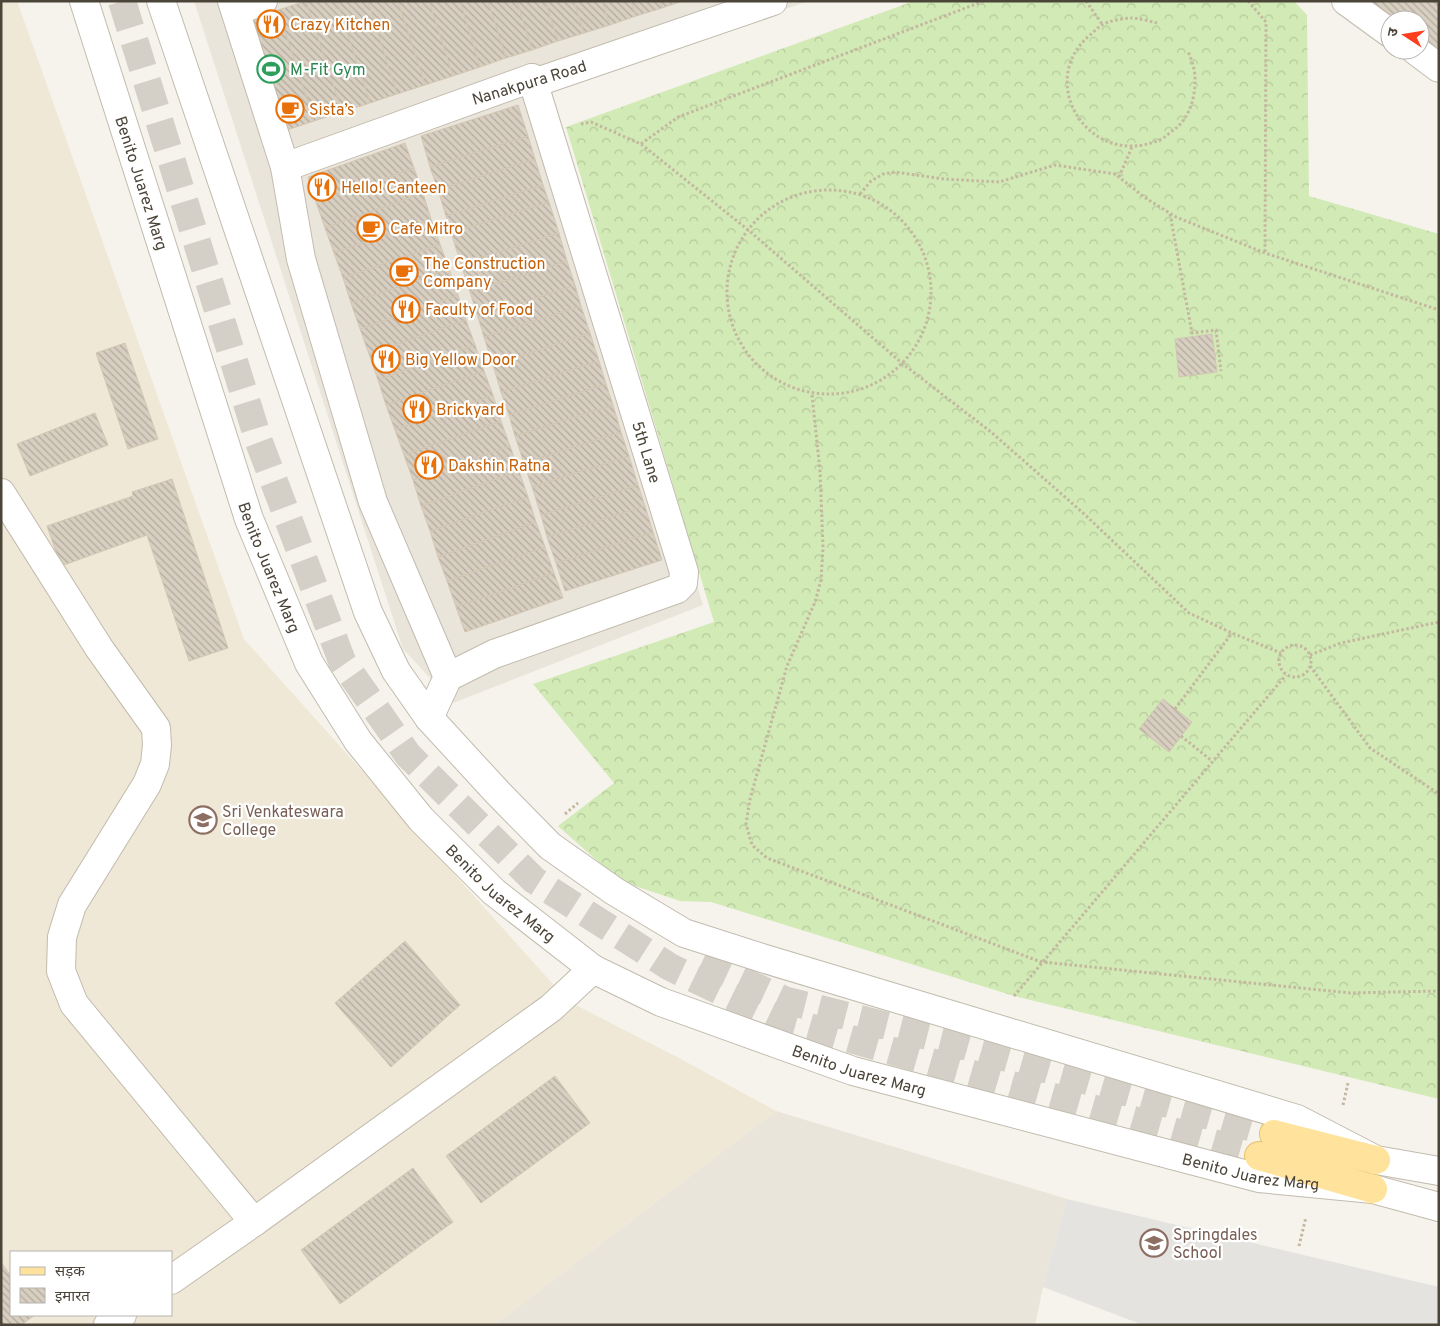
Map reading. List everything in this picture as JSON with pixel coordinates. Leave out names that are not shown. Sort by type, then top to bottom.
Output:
[{"type":"main road","points":[[1274,1134],[1376,1160]]},
{"type":"main road","points":[[1259,1156],[1373,1189]]},
{"type":"street","name":"Benito Juarez Marg","points":[[84,1],[249,519],[310,663],[358,741],[421,819],[494,892],[593,969],[661,1002],[853,1071],[1258,1178],[1373,1189],[1439,1207]]},
{"type":"street","points":[[161,1],[368,612],[396,671],[429,718],[550,846],[614,891],[684,933],[1297,1119],[1376,1160],[1439,1171]]},
{"type":"street","points":[[263,1],[234,6],[285,166],[301,258],[373,502],[448,677],[429,718]]},
{"type":"street","points":[[1346,1],[1380,25]]},
{"type":"street","name":"Nanakpura Road","points":[[285,166],[532,78],[537,82],[764,3]]},
{"type":"street","points":[[1428,60],[1439,68]]},
{"type":"street","name":"5th Lane","points":[[448,677],[494,654],[676,589],[683,583],[684,572],[532,78]]},
{"type":"street","points":[[1,493],[99,648],[156,728],[155,764],[147,784],[72,905],[62,937],[61,971],[74,1004],[254,1222]]},
{"type":"street","points":[[172,1279],[551,1008],[593,969]]},
{"type":"street","points":[[108,1325],[121,1316]]},
{"type":"path","points":[[641,144],[678,117],[984,1]]},
{"type":"path","points":[[1086,1],[1102,24]]},
{"type":"path","points":[[1248,1],[1266,22],[1265,253]]},
{"type":"path","points":[[1157,23],[1131,18],[1102,24],[1080,44],[1068,70],[1068,91],[1075,113],[1088,131],[1107,143],[1132,147],[1159,141],[1181,124],[1193,100],[1195,76],[1188,51]]},
{"type":"path","points":[[574,125],[590,122],[641,144],[747,228],[903,364],[991,432],[1082,512],[1189,613],[1281,653]]},
{"type":"path","points":[[1119,177],[1132,147]]},
{"type":"path","points":[[860,194],[871,181],[883,174],[895,172],[944,180],[999,182],[1054,165],[1115,174],[1144,197],[1170,214],[1265,253],[1439,310]]},
{"type":"path","points":[[811,190],[850,190],[884,204],[919,241],[932,284],[926,327],[903,364],[877,384],[845,395],[812,395],[787,388],[755,365],[731,327],[727,274],[747,228],[774,204],[811,190]]},
{"type":"path","points":[[1170,214],[1192,334],[1216,330],[1221,371]]},
{"type":"path","points":[[812,395],[820,471],[823,548],[821,580],[815,602],[787,666],[750,799],[746,824],[752,845],[767,858],[1041,962],[1350,993],[1439,991]]},
{"type":"path","points":[[1310,655],[1341,643],[1439,622]]},
{"type":"path","points":[[1176,709],[1232,633]]},
{"type":"path","points":[[1294,644],[1308,650],[1310,655],[1308,670],[1300,676],[1286,674],[1280,667],[1279,658],[1281,653],[1288,646],[1294,644]]},
{"type":"path","points":[[1310,666],[1370,748],[1439,794]]},
{"type":"path","points":[[1014,996],[1286,674]]},
{"type":"path","points":[[1181,736],[1212,761]]},
{"type":"shaded area","name":"Sri Venkateswara College","points":[[1,1],[17,1],[244,639],[568,1001],[679,1058],[776,1111],[494,1325],[1,1325]]},
{"type":"shaded area","points":[[194,1],[809,1],[545,90],[703,605],[453,703],[403,649]]},
{"type":"shaded area","points":[[776,1111],[1067,1199],[1043,1287],[1035,1325],[494,1325]]},
{"type":"shaded area","name":"Springdales School","points":[[1067,1199],[1439,1287],[1439,1325],[1143,1325],[1043,1287]]},
{"type":"green space","points":[[914,1],[1294,1],[1307,15],[1309,196],[1439,234],[1439,1099],[1014,996],[711,902],[680,901],[620,881],[558,826],[614,783],[533,684],[714,622],[566,127]]},
{"type":"building","points":[[306,1],[342,112],[314,121],[278,10]]},
{"type":"building","points":[[306,1],[337,1],[370,103],[342,112]]},
{"type":"building","points":[[337,1],[368,1],[397,94],[370,103]]},
{"type":"building","points":[[368,1],[398,1],[425,85],[397,94]]},
{"type":"building","points":[[398,1],[429,1],[453,76],[425,85]]},
{"type":"building","points":[[429,1],[460,1],[480,67],[453,76]]},
{"type":"building","points":[[460,1],[488,1],[506,58],[480,67]]},
{"type":"building","points":[[488,1],[517,1],[532,50],[506,58]]},
{"type":"building","points":[[517,1],[545,1],[558,41],[532,50]]},
{"type":"building","points":[[545,1],[574,1],[584,33],[558,41]]},
{"type":"building","points":[[574,1],[602,1],[610,25],[584,33]]},
{"type":"building","points":[[602,1],[631,1],[636,16],[610,25]]},
{"type":"building","points":[[631,1],[660,1],[662,8],[636,16]]},
{"type":"building","points":[[660,1],[683,1],[662,8]]},
{"type":"building","points":[[1371,1],[1439,1],[1439,58],[1430,50],[1430,10],[1382,10]]},
{"type":"building","points":[[278,10],[314,121],[287,130],[251,19]]},
{"type":"building","points":[[518,105],[528,136],[430,167],[421,136]]},
{"type":"building","points":[[528,136],[535,159],[438,190],[430,167]]},
{"type":"building","points":[[405,143],[414,168],[316,202],[308,177]]},
{"type":"building","points":[[535,159],[543,185],[446,216],[438,190]]},
{"type":"building","points":[[414,168],[423,193],[325,228],[316,202]]},
{"type":"building","points":[[543,185],[549,202],[451,233],[446,216]]},
{"type":"building","points":[[423,193],[431,219],[334,253],[325,228]]},
{"type":"building","points":[[549,202],[559,233],[461,264],[451,233]]},
{"type":"building","points":[[431,219],[440,244],[343,278],[334,253]]},
{"type":"building","points":[[559,233],[567,261],[470,292],[461,264]]},
{"type":"building","points":[[440,244],[449,269],[351,303],[343,278]]},
{"type":"building","points":[[567,261],[575,285],[478,317],[470,292]]},
{"type":"building","points":[[449,269],[458,295],[360,329],[351,303]]},
{"type":"building","points":[[575,285],[581,306],[484,337],[478,317]]},
{"type":"building","points":[[458,295],[466,320],[369,354],[360,329]]},
{"type":"building","points":[[581,306],[590,333],[493,365],[484,337]]},
{"type":"building","points":[[466,320],[475,345],[378,380],[369,354]]},
{"type":"building","points":[[590,333],[599,361],[501,392],[493,365]]},
{"type":"building","points":[[1212,334],[1217,372],[1179,377],[1175,339]]},
{"type":"building","points":[[125,343],[158,439],[128,449],[96,353]]},
{"type":"building","points":[[475,345],[484,371],[386,405],[378,380]]},
{"type":"building","points":[[599,361],[606,384],[509,415],[501,392]]},
{"type":"building","points":[[484,371],[493,395],[395,430],[386,405]]},
{"type":"building","points":[[606,384],[613,405],[515,436],[509,415]]},
{"type":"building","points":[[493,395],[501,421],[404,455],[395,430]]},
{"type":"building","points":[[613,405],[621,432],[524,463],[515,436]]},
{"type":"building","points":[[95,413],[108,445],[30,476],[17,444]]},
{"type":"building","points":[[501,421],[510,446],[413,480],[404,455]]},
{"type":"building","points":[[621,432],[629,456],[532,487],[524,463]]},
{"type":"building","points":[[510,446],[519,471],[421,506],[413,480]]},
{"type":"building","points":[[629,456],[638,485],[541,515],[532,487]]},
{"type":"building","points":[[519,471],[528,497],[430,531],[421,506]]},
{"type":"building","points":[[172,479],[228,648],[189,661],[147,535],[61,566],[47,526],[133,496],[132,492]]},
{"type":"building","points":[[638,485],[645,506],[547,537],[541,515]]},
{"type":"building","points":[[528,497],[536,522],[438,557],[430,531]]},
{"type":"building","points":[[645,506],[653,532],[556,563],[547,537]]},
{"type":"building","points":[[536,522],[545,547],[447,581],[438,557]]},
{"type":"building","points":[[653,532],[662,560],[565,591],[556,563]]},
{"type":"building","points":[[545,547],[554,573],[456,607],[447,581]]},
{"type":"building","points":[[554,573],[563,598],[465,632],[456,607]]},
{"type":"building","points":[[1163,699],[1192,722],[1169,752],[1139,729]]},
{"type":"building","points":[[405,941],[460,1005],[391,1067],[335,1003]]},
{"type":"building","points":[[555,1076],[590,1123],[481,1203],[446,1156]]},
{"type":"building","points":[[413,1168],[453,1222],[340,1304],[301,1250]]},
{"type":"building","points":[[1,1262],[10,1275],[10,1316],[34,1316],[21,1325],[1,1325]]},
{"type":"tunnel","points":[[122,1],[259,442],[342,661],[408,755],[534,880],[670,967],[774,1017],[1259,1156]]},
{"type":"tunnel","points":[[702,962],[784,1000],[947,1041],[1274,1134]]},
{"type":"place","name":"Crazy Kitchen","points":[[271,24]]},
{"type":"place","name":"M-Fit Gym","points":[[271,69]]},
{"type":"place","name":"Sista’s","points":[[290,109]]},
{"type":"place","name":"Hello! Canteen","points":[[322,187]]},
{"type":"place","name":"Cafe Mitro","points":[[371,228]]},
{"type":"place","name":"The Construction Company","points":[[404,272]]},
{"type":"place","name":"Faculty of Food","points":[[406,309]]},
{"type":"place","name":"Big Yellow Door","points":[[386,359]]},
{"type":"place","name":"Brickyard","points":[[417,409]]},
{"type":"place","name":"Dakshin Ratna","points":[[429,465]]},
{"type":"place","name":"Sri Venkateswara College","points":[[203,820]]},
{"type":"place","name":"Springdales School","points":[[1154,1243]]}]
